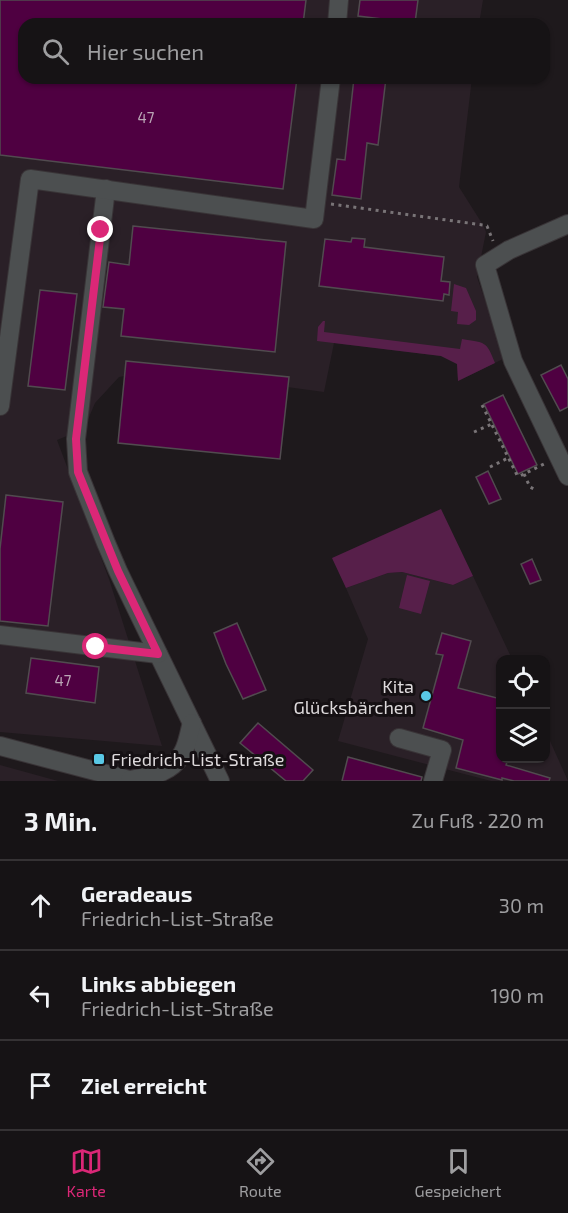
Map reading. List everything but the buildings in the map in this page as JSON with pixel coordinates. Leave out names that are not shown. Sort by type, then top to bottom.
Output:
[{"type":"street","points":[[338,18],[339,0]]},
{"type":"street","points":[[0,406],[30,179],[314,219],[330,84]]},
{"type":"street","points":[[106,189],[76,439],[78,472],[118,571],[220,781]]},
{"type":"street","points":[[568,224],[509,250],[485,265],[513,361],[568,476]]},
{"type":"street","points":[[0,635],[158,654]]},
{"type":"street","points":[[0,746],[131,781],[161,774],[174,764],[183,752],[192,723]]},
{"type":"street","points":[[399,738],[442,750],[434,781]]},
{"type":"path","points":[[316,202],[483,225]]},
{"type":"path","points":[[482,405],[517,475],[520,476],[559,456]]},
{"type":"path","points":[[474,432],[492,424]]},
{"type":"path","points":[[490,467],[508,458]]},
{"type":"path","points":[[524,474],[530,487],[534,489]]},
{"type":"shaded area","points":[[0,0],[483,0],[480,18],[18,18],[18,84],[471,84],[459,187],[486,232],[477,277],[505,358],[458,381],[457,364],[441,356],[334,343],[324,392],[160,370],[119,377],[95,403],[84,429],[57,440],[109,579],[162,746],[0,732]]},
{"type":"shaded area","points":[[454,284],[466,288],[476,311],[476,320],[469,325],[457,324],[458,312],[451,311]]},
{"type":"shaded area","points":[[325,321],[324,332],[460,349],[462,339],[480,342],[487,346],[495,363],[458,381],[457,364],[441,356],[317,341],[318,327]]},
{"type":"shaded area","points":[[441,509],[473,576],[453,585],[402,572],[388,573],[346,588],[332,558]]},
{"type":"shaded area","name":"Kita Glücksbärchen","points":[[402,572],[453,585],[473,576],[510,655],[496,655],[496,763],[550,763],[550,741],[568,781],[491,781],[338,741],[368,639],[346,588],[388,573]]},
{"type":"shaded area","points":[[407,575],[430,581],[421,614],[399,608]]},
{"type":"shaded area","points":[[0,765],[58,781],[0,781]]},
{"type":"place","name":"Kita Glücksbärchen","points":[[426,696]]},
{"type":"place","name":"Friedrich-List-Straße","points":[[99,759]]},
{"type":"route","points":[[96,647],[158,654],[118,571],[78,472],[76,439],[101,230]]}]
